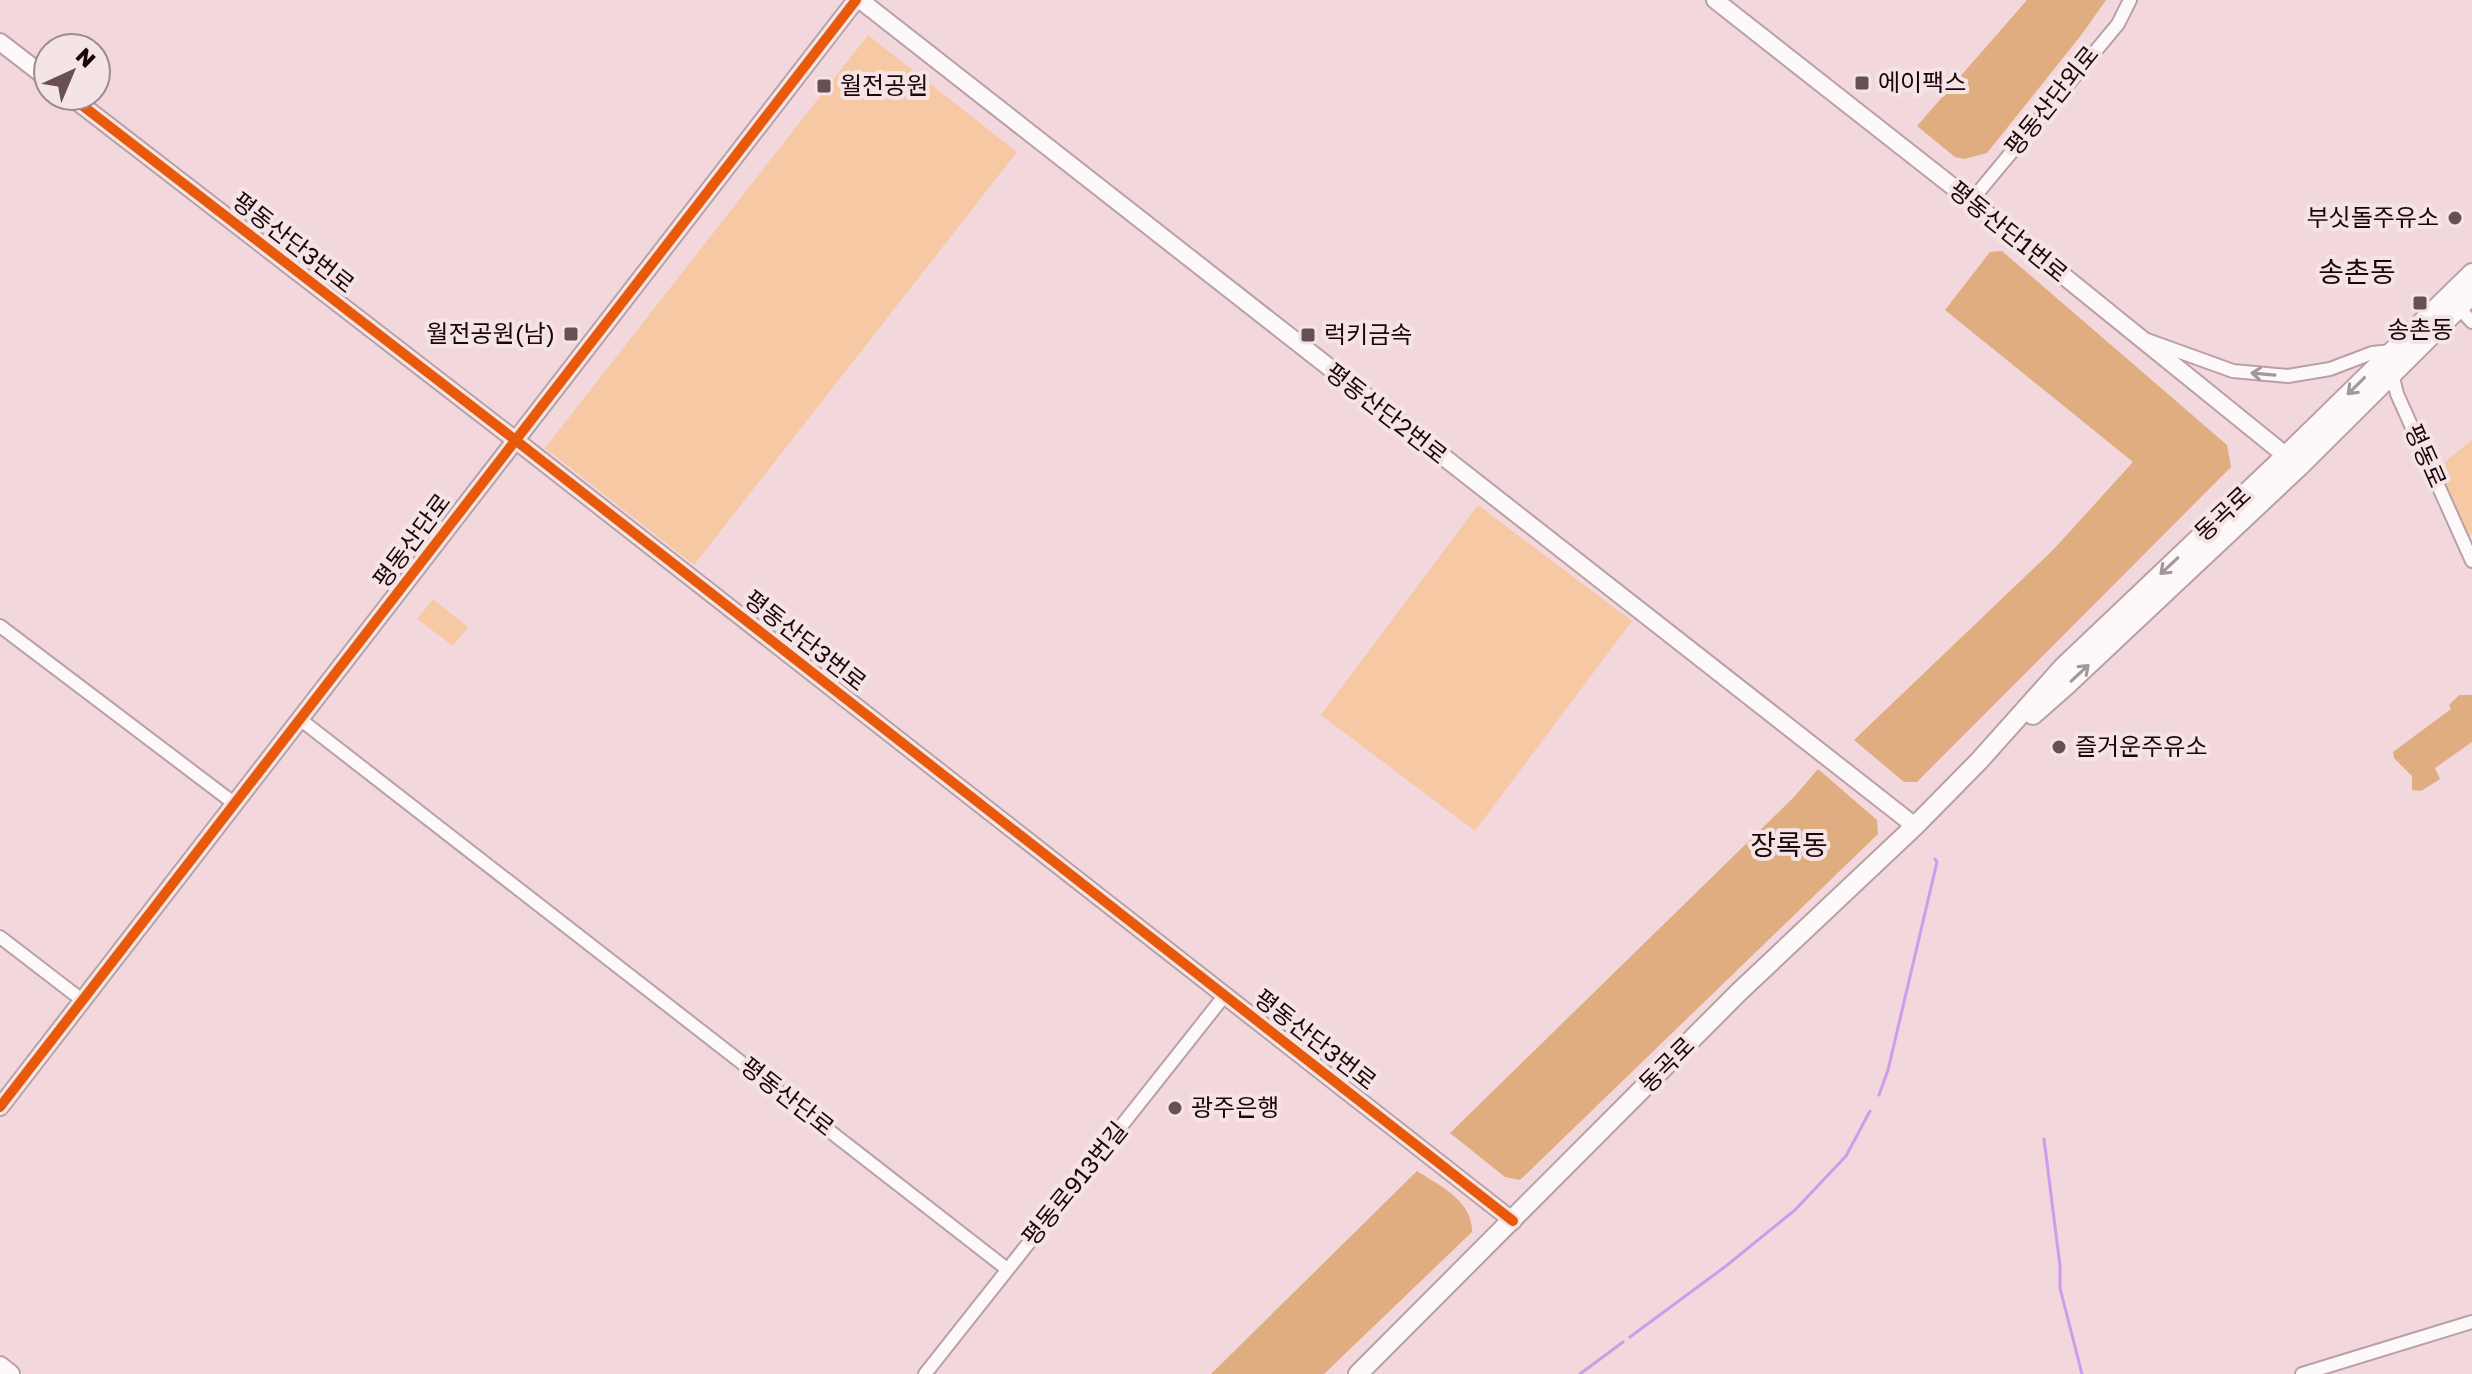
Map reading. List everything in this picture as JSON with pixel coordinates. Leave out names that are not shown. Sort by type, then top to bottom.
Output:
[{"type":"main road","name":"동곡로","points":[[2292,461],[2393,349],[2472,273]]},
{"type":"main road","name":"동곡로","points":[[1358,1374],[1739,992],[1915,826],[1979,761],[2063,667],[2391,373],[2465,301]]},
{"type":"main road","points":[[0,1366],[10,1374]]},
{"type":"street","name":"평동산단로","points":[[0,1107],[301,720],[514,439],[858,0]]},
{"type":"street","name":"평동산단2번로","points":[[858,0],[1915,826]]},
{"type":"street","name":"평동산단1번로","points":[[1715,0],[1971,201],[2292,461]]},
{"type":"street","name":"평동산단외로","points":[[1971,201],[2118,24],[2130,0]]},
{"type":"street","points":[[0,42],[32,67]]},
{"type":"street","name":"평동산단3번로","points":[[91,112],[514,439],[1513,1221]]},
{"type":"street","points":[[2465,301],[2472,322]]},
{"type":"street","points":[[2137,336],[2233,371],[2288,376],[2330,369],[2372,353],[2393,349]]},
{"type":"street","name":"평동로","points":[[2393,349],[2391,373],[2397,394],[2472,561]]},
{"type":"street","points":[[0,626],[235,804]]},
{"type":"street","name":"평동산단로","points":[[301,720],[1007,1269]]},
{"type":"street","points":[[0,937],[82,1000]]},
{"type":"street","name":"평동로913번길","points":[[925,1374],[1225,995]]},
{"type":"street","points":[[2302,1374],[2472,1322]]},
{"type":"shaded area","points":[[2027,0],[2106,0],[1987,153],[1964,159],[1955,157],[1917,126]]},
{"type":"shaded area","points":[[868,35],[1017,152],[694,565],[545,448]]},
{"type":"shaded area","points":[[2002,251],[2227,445],[2231,467],[1917,782],[1904,782],[1854,740],[2054,549],[2133,462],[1945,310],[1990,252]]},
{"type":"shaded area","points":[[2472,440],[2472,534],[2468,537],[2441,482],[2444,463]]},
{"type":"shaded area","points":[[1478,505],[1632,621],[1475,831],[1321,715]]},
{"type":"shaded area","points":[[433,599],[468,627],[453,646],[417,619]]},
{"type":"shaded area","points":[[2459,695],[2472,695],[2472,742],[2435,768],[2440,779],[2421,791],[2412,790],[2412,776],[2394,758],[2393,752],[2451,709],[2449,705]]},
{"type":"shaded area","points":[[1818,769],[1877,820],[1878,834],[1520,1180],[1505,1177],[1450,1133],[1794,797]]},
{"type":"shaded area","points":[[1417,1171],[1461,1203],[1471,1221],[1472,1232],[1324,1374],[1211,1374]]},
{"type":"waterway","points":[[1879,1095],[1888,1070],[1937,862],[1935,859]]},
{"type":"waterway","points":[[1630,1337],[1795,1210],[1846,1156],[1870,1111]]},
{"type":"waterway","points":[[2044,1139],[2060,1288],[2082,1374]]},
{"type":"waterway","points":[[1580,1374],[1623,1342]]},
{"type":"cycle path","points":[[0,1107],[856,0]]},
{"type":"cycle path","points":[[91,112],[514,439],[1513,1221]]},
{"type":"place","name":"에이팩스","points":[[1862,83]]},
{"type":"place","name":"월전공원","points":[[824,86]]},
{"type":"place","name":"부싯돌주유소","points":[[2455,218]]},
{"type":"place","name":"송촌동","points":[[2420,303]]},
{"type":"place","name":"월전공원(남)","points":[[571,334]]},
{"type":"place","name":"럭키금속","points":[[1308,335]]},
{"type":"place","name":"즐거운주유소","points":[[2059,747]]},
{"type":"place","name":"광주은행","points":[[1175,1108]]},
{"type":"district","name":"송촌동","points":[[2357,272]]},
{"type":"district","name":"장록동","points":[[1789,845]]}]
